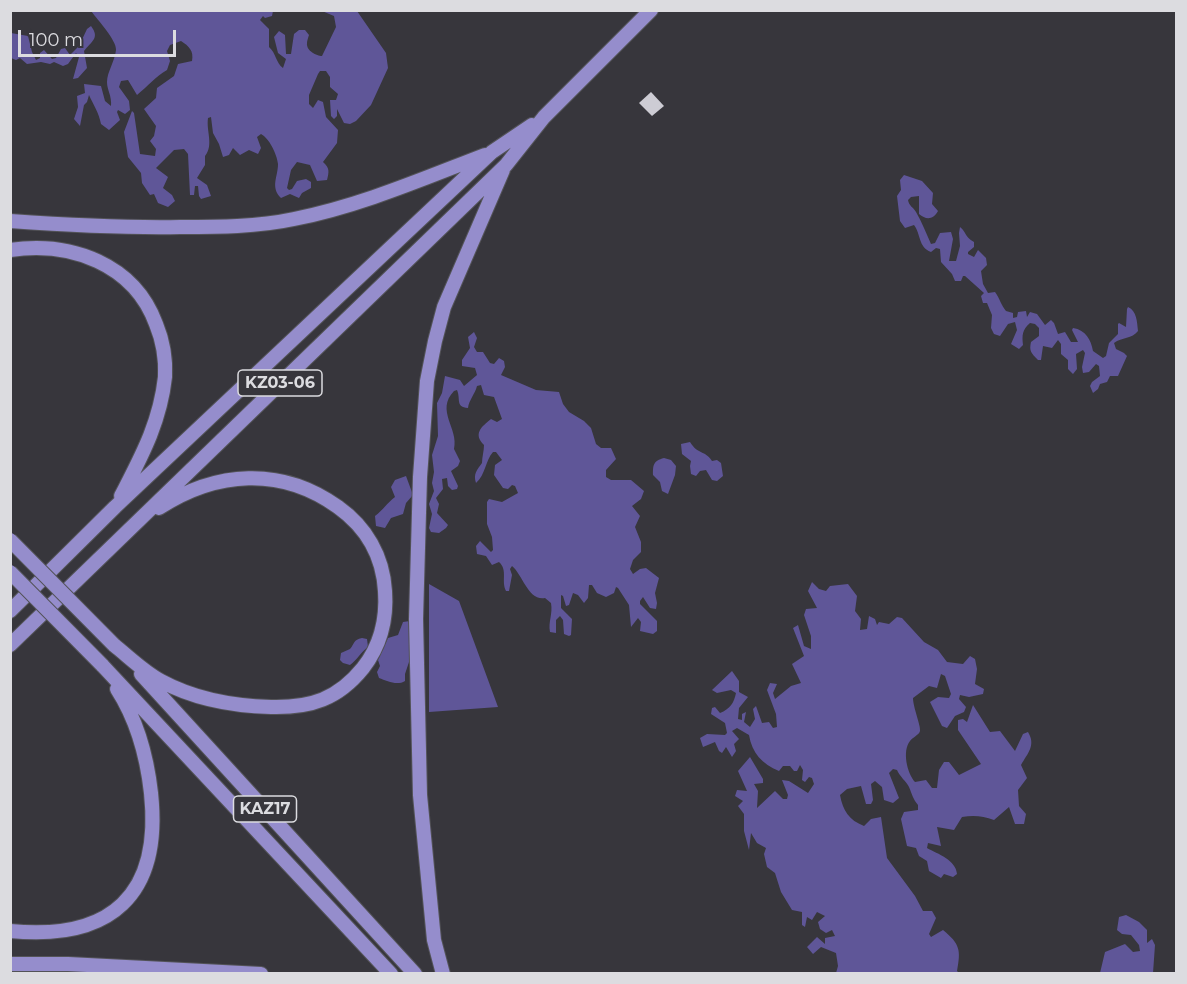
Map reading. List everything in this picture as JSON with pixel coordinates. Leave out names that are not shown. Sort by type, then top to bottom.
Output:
[{"type":"main road","name":"KZ03-06","points":[[10,645],[506,165],[544,117],[651,10]]},
{"type":"main road","name":"KZ03-06","points":[[10,611],[115,507],[492,152],[544,117]]},
{"type":"main road","points":[[10,221],[117,228],[250,225],[283,221],[381,195],[492,152]]},
{"type":"main road","points":[[443,974],[434,940],[420,795],[416,619],[420,477],[426,402],[435,341],[444,307],[506,165]]},
{"type":"main road","points":[[10,250],[58,249],[71,251],[103,263],[118,271],[131,284],[143,297],[153,314],[163,344],[165,376],[163,392],[151,439],[115,507]]},
{"type":"main road","points":[[114,645],[162,682],[202,697],[235,705],[293,707],[321,701],[346,686],[371,656],[385,622],[386,596],[383,573],[369,539],[354,520],[342,510],[305,487],[268,479],[222,482],[185,493],[134,524]]},
{"type":"main road","name":"KAZ17","points":[[10,540],[114,645],[415,974]]},
{"type":"main road","name":"KAZ17","points":[[10,572],[102,665],[391,974]]},
{"type":"main road","points":[[10,931],[45,933],[67,931],[107,916],[122,905],[135,890],[148,864],[152,805],[145,759],[130,714],[102,665]]},
{"type":"main road","points":[[10,964],[68,964],[261,974]]},
{"type":"shaded area","points":[[91,11],[273,11],[272,16],[265,18],[263,16],[260,20],[269,29],[269,47],[283,68],[286,59],[278,53],[274,37],[279,31],[285,35],[286,54],[291,54],[294,34],[299,30],[305,30],[309,35],[308,48],[322,56],[336,27],[334,16],[322,11],[357,11],[386,53],[388,68],[371,105],[356,121],[350,124],[344,123],[337,109],[337,116],[334,119],[331,116],[330,100],[336,100],[338,94],[330,87],[330,77],[326,71],[320,71],[309,95],[309,104],[313,108],[318,100],[323,102],[326,117],[338,130],[337,143],[323,162],[328,170],[327,180],[317,181],[310,165],[297,162],[291,170],[287,188],[289,190],[297,181],[306,179],[311,182],[311,188],[302,193],[299,198],[290,194],[281,198],[278,194],[275,186],[278,164],[272,147],[264,136],[261,134],[257,137],[261,148],[258,154],[249,150],[240,155],[233,148],[229,155],[223,157],[213,133],[211,117],[208,118],[208,152],[205,156],[205,165],[197,178],[207,185],[211,196],[201,199],[198,186],[195,186],[194,195],[190,195],[188,154],[184,149],[174,150],[156,168],[168,177],[163,188],[172,195],[175,201],[168,207],[158,203],[154,194],[150,195],[142,183],[141,173],[128,157],[124,132],[132,111],[140,154],[155,156],[156,149],[150,141],[154,136],[156,126],[144,109],[156,98],[157,88],[174,76],[178,64],[192,61],[192,52],[181,41],[170,45],[167,51],[170,61],[167,70],[137,95],[128,80],[121,81],[119,87],[129,101],[130,110],[125,114],[118,110],[120,120],[109,130],[101,124],[89,95],[84,105],[80,126],[74,119],[78,107],[77,96],[85,93],[84,84],[101,86],[105,101],[111,106],[107,82],[116,50],[114,41]]},
{"type":"shaded area","points":[[91,26],[95,37],[84,51],[87,68],[78,78],[73,79],[79,57],[76,53],[68,64],[63,66],[54,62],[27,64],[20,58],[16,60],[11,58],[11,33],[28,36],[36,60],[40,58],[40,53],[44,50],[52,59],[56,58],[61,49],[65,48],[70,55],[79,46],[87,29]]},
{"type":"shaded area","points":[[904,175],[922,181],[933,193],[932,204],[938,211],[932,217],[927,218],[919,214],[919,196],[908,200],[931,244],[935,243],[940,233],[951,232],[953,239],[949,261],[956,261],[960,246],[960,227],[974,242],[974,247],[968,254],[974,257],[978,250],[986,258],[987,265],[981,271],[983,284],[988,293],[995,292],[1006,311],[1013,313],[1013,318],[1017,317],[1018,312],[1026,311],[1027,317],[1030,312],[1037,314],[1045,325],[1051,320],[1058,334],[1065,332],[1071,342],[1078,342],[1072,330],[1073,328],[1078,329],[1087,336],[1093,351],[1103,358],[1106,356],[1109,343],[1118,334],[1118,324],[1126,327],[1127,309],[1128,307],[1131,309],[1136,317],[1138,331],[1114,343],[1116,349],[1127,356],[1118,376],[1110,376],[1107,382],[1100,384],[1093,393],[1090,386],[1100,376],[1099,366],[1096,364],[1089,372],[1083,373],[1085,353],[1083,350],[1076,354],[1077,369],[1073,374],[1068,369],[1068,360],[1061,354],[1061,344],[1058,340],[1052,348],[1043,346],[1041,360],[1032,354],[1031,342],[1039,336],[1039,328],[1035,324],[1030,323],[1025,328],[1023,345],[1019,349],[1011,344],[1017,330],[1015,322],[1008,324],[1000,336],[994,334],[991,328],[992,315],[981,296],[984,293],[965,276],[961,281],[955,281],[941,262],[940,249],[936,248],[931,252],[927,250],[914,225],[905,228],[900,221],[897,196],[901,190],[900,180]]},
{"type":"shaded area","points":[[474,332],[477,338],[474,347],[477,352],[483,352],[490,363],[494,364],[499,358],[504,361],[505,367],[501,375],[536,390],[559,392],[569,412],[591,428],[596,444],[601,448],[611,448],[616,459],[606,470],[606,477],[611,480],[631,480],[644,491],[641,499],[632,506],[640,516],[635,527],[641,542],[641,552],[633,560],[630,569],[633,574],[646,568],[659,578],[655,593],[656,609],[650,608],[643,597],[640,601],[640,604],[657,621],[657,631],[653,634],[640,631],[641,622],[638,618],[631,627],[629,605],[618,588],[616,587],[614,593],[606,597],[597,593],[592,585],[589,585],[588,598],[584,603],[578,595],[573,593],[569,605],[566,606],[561,595],[561,608],[572,619],[571,635],[564,634],[563,620],[560,616],[556,620],[556,633],[550,632],[551,603],[545,598],[534,596],[512,566],[509,591],[506,591],[502,565],[499,562],[492,565],[486,556],[477,554],[476,546],[480,541],[491,552],[493,550],[492,537],[487,524],[489,499],[502,502],[518,493],[512,485],[508,489],[503,488],[494,475],[495,465],[502,460],[496,452],[490,456],[482,476],[476,483],[475,475],[482,463],[484,447],[479,437],[480,431],[491,419],[497,422],[502,419],[494,397],[484,395],[481,385],[477,386],[468,408],[461,406],[457,390],[449,398],[447,413],[455,441],[454,449],[460,461],[458,466],[451,471],[458,486],[457,489],[452,490],[448,486],[447,478],[442,479],[443,489],[436,498],[439,504],[437,513],[448,525],[439,533],[431,532],[429,528],[432,514],[429,504],[434,491],[432,455],[438,436],[437,403],[442,393],[445,376],[460,380],[464,386],[477,375],[475,368],[462,366],[462,360],[470,348],[468,337]]},
{"type":"shaded area","points":[[690,442],[712,461],[717,460],[721,463],[723,476],[717,481],[712,480],[706,470],[700,471],[696,476],[691,474],[691,461],[682,454],[681,444]]},
{"type":"shaded area","points":[[664,458],[671,460],[676,466],[668,494],[662,491],[660,482],[653,475],[654,464]]},
{"type":"shaded area","points":[[406,476],[413,495],[406,503],[403,514],[391,518],[385,528],[376,526],[375,516],[395,497],[391,487],[395,480]]},
{"type":"shaded area","points":[[812,582],[819,589],[826,591],[830,586],[848,584],[857,596],[855,611],[861,619],[860,630],[867,629],[869,616],[875,619],[877,625],[879,622],[889,624],[897,617],[902,618],[924,642],[938,650],[947,662],[963,664],[970,656],[975,659],[977,669],[975,684],[984,689],[983,694],[969,697],[960,695],[959,699],[966,707],[964,712],[955,716],[947,728],[942,726],[930,702],[938,697],[949,698],[951,694],[945,676],[941,674],[937,688],[929,686],[913,698],[920,731],[910,741],[906,756],[908,768],[915,782],[926,780],[932,788],[937,788],[939,770],[944,762],[949,762],[959,775],[981,764],[958,730],[958,720],[963,719],[967,722],[973,705],[990,732],[1000,731],[1015,751],[1023,734],[1028,732],[1030,737],[1030,749],[1021,765],[1027,778],[1018,790],[1019,806],[1026,814],[1024,824],[1015,824],[1009,807],[994,820],[966,816],[962,817],[954,830],[937,827],[941,846],[928,843],[927,848],[946,858],[956,869],[957,874],[953,877],[944,874],[941,878],[929,871],[927,861],[919,856],[916,848],[907,846],[901,819],[904,812],[918,810],[918,805],[897,770],[893,769],[889,773],[899,798],[893,803],[884,800],[882,787],[875,781],[871,784],[873,800],[871,804],[866,804],[861,786],[847,789],[840,795],[848,814],[859,824],[864,826],[871,819],[881,817],[887,858],[915,896],[923,911],[932,911],[936,918],[929,934],[931,937],[943,930],[953,939],[959,952],[957,971],[959,973],[836,973],[838,966],[836,953],[821,947],[813,954],[807,947],[817,937],[825,944],[825,938],[835,936],[832,930],[826,933],[820,929],[818,922],[825,916],[817,912],[812,920],[807,917],[805,927],[802,925],[802,912],[792,910],[781,892],[775,873],[767,867],[764,854],[766,848],[757,843],[751,833],[749,850],[744,831],[744,814],[738,806],[743,801],[735,796],[737,790],[747,791],[738,771],[750,757],[763,779],[763,783],[754,784],[758,791],[757,808],[775,791],[783,799],[787,799],[788,795],[782,780],[789,781],[808,793],[814,784],[812,778],[809,777],[805,782],[802,780],[803,770],[800,765],[797,771],[790,766],[783,766],[779,771],[768,765],[755,752],[749,735],[737,728],[732,731],[739,739],[734,744],[736,751],[732,757],[726,747],[722,753],[719,751],[715,742],[703,747],[700,738],[707,734],[725,735],[727,733],[725,723],[711,714],[712,708],[715,707],[720,713],[726,710],[733,703],[736,693],[731,690],[717,693],[712,690],[732,671],[739,681],[739,692],[748,697],[739,708],[738,719],[742,720],[742,714],[746,712],[744,722],[750,727],[755,719],[753,709],[756,706],[762,723],[769,722],[773,728],[777,727],[776,714],[767,690],[770,683],[777,684],[773,693],[775,699],[791,686],[801,683],[792,664],[804,656],[793,628],[798,625],[804,646],[811,649],[811,636],[804,615],[806,609],[817,608],[808,591]]},
{"type":"shaded area","points":[[429,584],[459,601],[498,707],[429,712]]},
{"type":"shaded area","points":[[410,621],[412,653],[405,681],[395,683],[379,678],[378,660],[388,638],[398,635],[403,622]]},
{"type":"shaded area","points":[[362,638],[367,639],[368,647],[350,665],[343,663],[340,660],[341,653],[350,649],[356,641]]},
{"type":"shaded area","points":[[1126,915],[1139,922],[1147,930],[1147,943],[1152,939],[1155,945],[1153,973],[1100,973],[1105,952],[1125,944],[1133,952],[1140,951],[1139,945],[1131,935],[1122,934],[1117,930],[1119,917]]},
{"type":"building","points":[[651,92],[664,106],[652,116],[639,103]]}]
